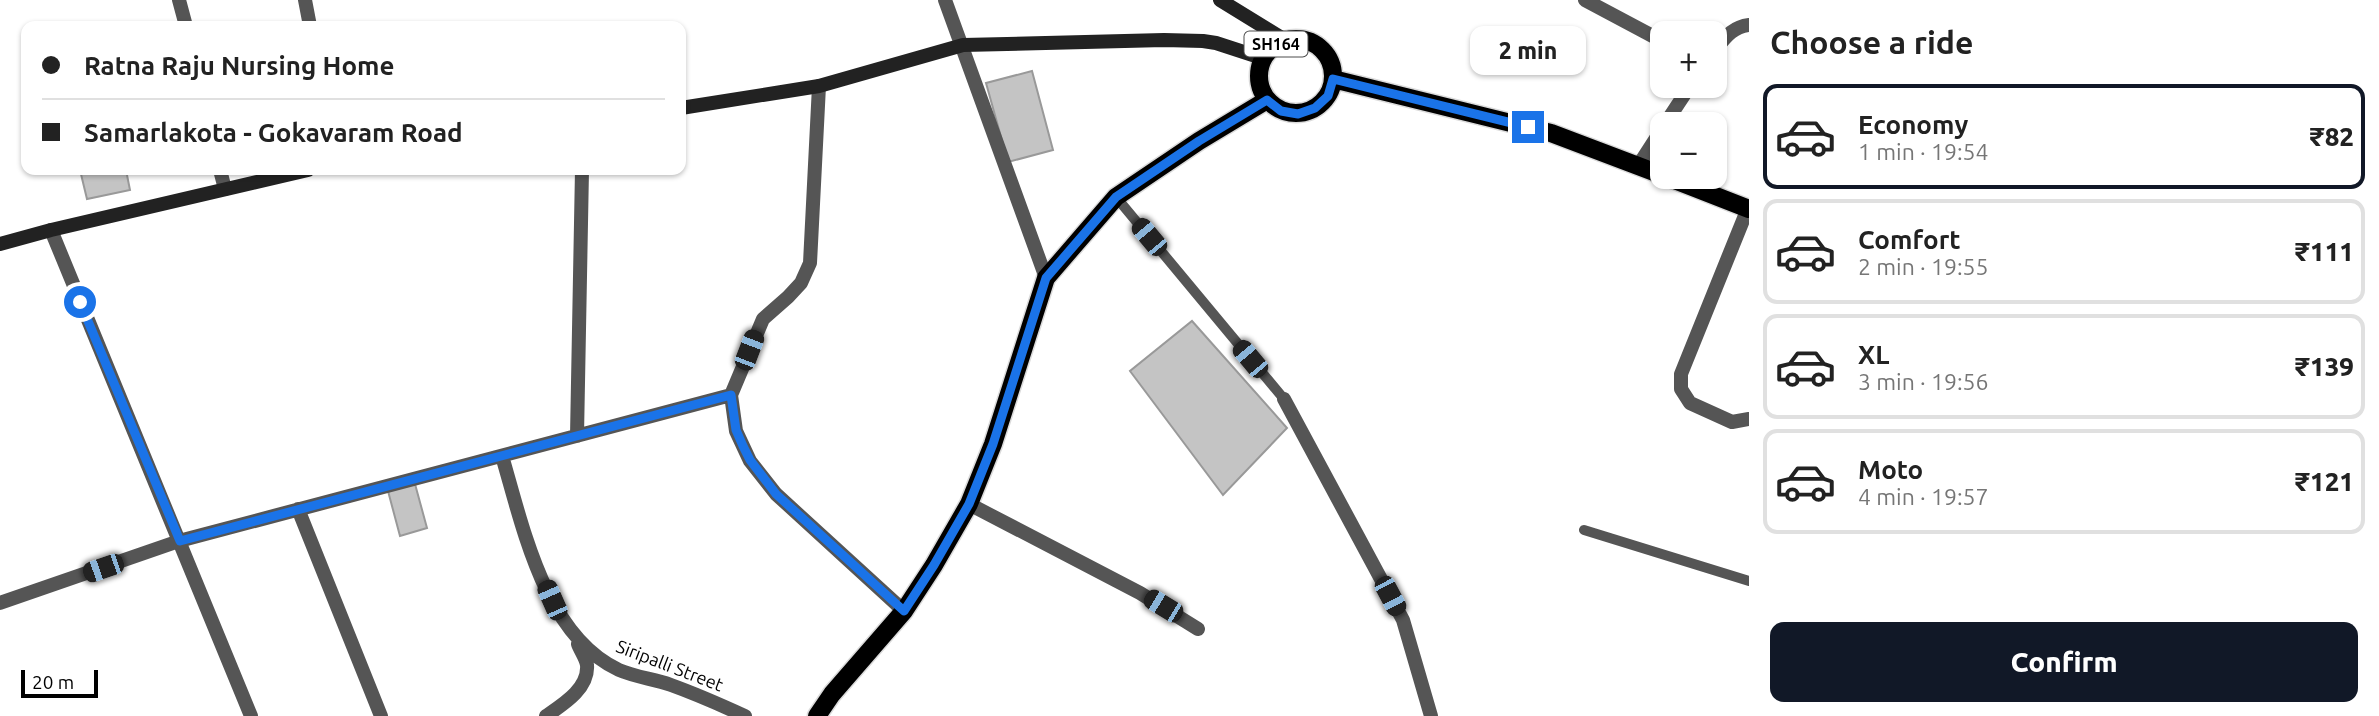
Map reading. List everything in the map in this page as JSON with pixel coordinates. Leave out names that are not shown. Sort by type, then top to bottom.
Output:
[{"type":"main road","name":"SH164","points":[[1267,100],[1260,87],[1262,58],[1272,47],[1285,40],[1303,39],[1319,47],[1331,61],[1333,79]]},
{"type":"main road","points":[[817,716],[832,694],[904,611],[969,504],[993,444],[1046,278],[1116,197],[1199,141],[1267,100],[1281,111],[1298,114],[1315,108],[1328,96],[1333,79],[1551,133],[1650,170]]},
{"type":"main road","points":[[1698,189],[1749,209]]},
{"type":"street","points":[[179,0],[185,21]]},
{"type":"street","points":[[305,0],[309,21]]},
{"type":"street","points":[[946,0],[1046,278]]},
{"type":"street","points":[[1220,0],[1285,40]]},
{"type":"street","points":[[1585,0],[1650,35]]},
{"type":"street","points":[[1727,34],[1749,25]]},
{"type":"street","points":[[686,107],[818,86],[963,45],[1203,41],[1262,58]]},
{"type":"street","points":[[818,86],[810,263],[801,283],[789,297],[763,318],[731,395],[736,430],[750,460],[776,494],[904,611]]},
{"type":"street","points":[[1638,166],[1650,148]]},
{"type":"street","points":[[221,175],[225,189]]},
{"type":"street","points":[[0,244],[286,175]]},
{"type":"street","points":[[577,436],[582,175]]},
{"type":"street","points":[[1749,209],[1681,374],[1681,389],[1690,403],[1732,422],[1749,419]]},
{"type":"street","points":[[51,230],[251,716]]},
{"type":"street","points":[[0,603],[180,541],[731,395]]},
{"type":"street","points":[[1284,400],[1403,620],[1431,716]]},
{"type":"street","name":"Siripalli Street","points":[[502,456],[530,550],[552,600],[574,636],[591,653],[620,670],[671,685],[745,716]]},
{"type":"street","points":[[969,504],[1140,593],[1198,628]]},
{"type":"street","points":[[298,509],[381,716]]},
{"type":"street","points":[[546,716],[567,701],[583,683],[587,664],[574,636]]},
{"type":"lane","points":[[1116,197],[1284,400]]},
{"type":"lane","points":[[1584,530],[1749,581]]},
{"type":"building","points":[[1032,71],[1053,150],[1008,162],[986,83]]},
{"type":"building","points":[[81,175],[127,175],[130,190],[87,199]]},
{"type":"building","points":[[1192,321],[1287,428],[1223,495],[1130,371]]},
{"type":"building","points":[[415,484],[427,528],[400,536],[388,491]]},
{"type":"route","points":[[80,302],[180,541],[731,395],[736,430],[743,446],[750,460],[776,494],[904,611],[969,504],[993,444],[1046,278],[1116,197],[1199,141],[1267,100],[1281,111],[1298,114],[1315,108],[1328,96],[1333,79],[1528,127]]}]
